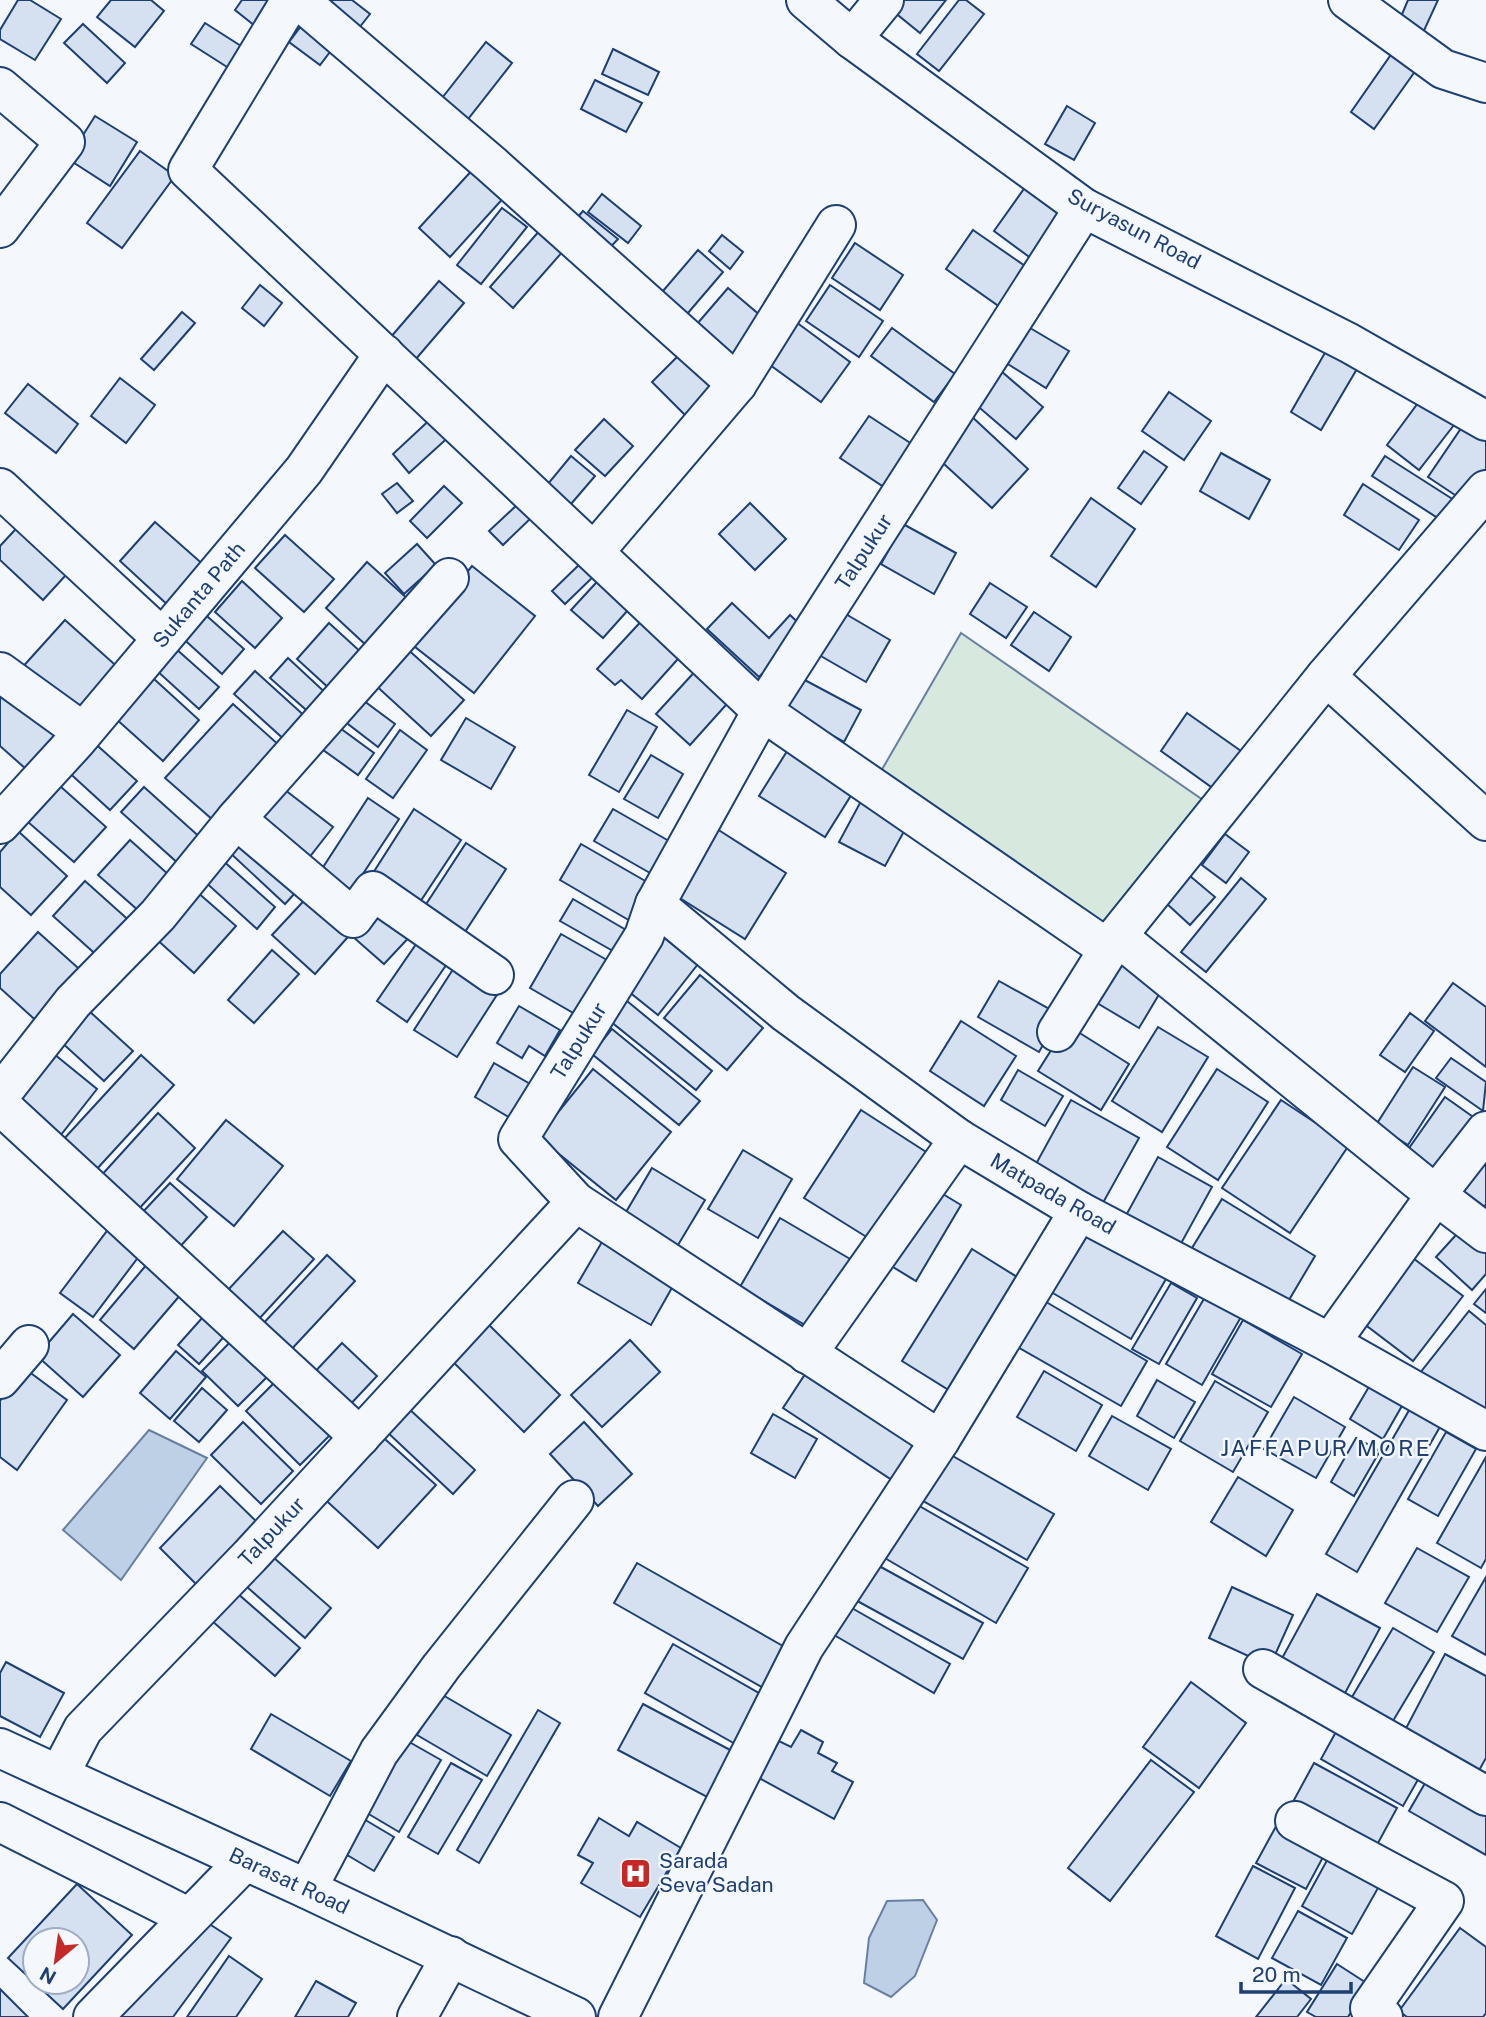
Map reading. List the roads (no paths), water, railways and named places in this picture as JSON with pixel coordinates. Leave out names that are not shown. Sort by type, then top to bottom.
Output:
[{"type":"street","points":[[291,0],[188,170],[762,711],[1112,943],[1486,1233]]},
{"type":"street","points":[[299,0],[491,164],[737,384]]},
{"type":"street","name":"Suryasun Road","points":[[806,0],[852,39],[1084,208],[1300,317],[1486,421]]},
{"type":"street","points":[[852,39],[884,0]]},
{"type":"street","points":[[1349,0],[1443,69],[1486,83]]},
{"type":"street","points":[[0,87],[65,142],[0,228]]},
{"type":"street","name":"Talpukur","points":[[59,1775],[83,1729],[360,1437],[576,1202],[518,1139],[644,936],[655,904],[762,711],[1084,208]]},
{"type":"street","points":[[594,552],[737,384],[836,225]]},
{"type":"street","name":"Sukanta Path","points":[[0,824],[83,732],[304,470],[384,354]]},
{"type":"street","points":[[0,488],[162,638]]},
{"type":"street","points":[[1056,1031],[1112,943],[1326,676],[1486,490]]},
{"type":"street","points":[[0,1095],[73,1002],[158,915],[236,818],[449,578]]},
{"type":"street","points":[[0,672],[83,732]]},
{"type":"street","points":[[1326,676],[1486,821]]},
{"type":"street","points":[[236,818],[353,918],[373,891],[494,975]]},
{"type":"street","name":"Matpada Road","points":[[655,904],[786,1013],[959,1139],[1079,1211],[1330,1343],[1486,1431]]},
{"type":"street","points":[[0,1105],[360,1437]]},
{"type":"street","points":[[1330,1343],[1436,1195],[1486,1131]]},
{"type":"street","points":[[807,1353],[959,1139]]},
{"type":"street","points":[[576,1202],[940,1440]]},
{"type":"street","points":[[618,2017],[804,1647],[940,1440],[1079,1211]]},
{"type":"street","points":[[0,1379],[29,1345]]},
{"type":"street","points":[[307,1889],[379,1752],[574,1500]]},
{"type":"street","points":[[1263,1669],[1486,1796]]},
{"type":"street","name":"Barasat Road","points":[[0,1748],[451,1956],[576,2017]]},
{"type":"street","points":[[1294,1821],[1444,1900],[1370,2008],[1383,2017]]},
{"type":"street","points":[[0,1822],[188,1917]]},
{"type":"street","points":[[93,2017],[245,1861]]},
{"type":"street","points":[[417,2017],[451,1956]]},
{"type":"water","points":[[149,1430],[207,1458],[121,1580],[63,1530]]},
{"type":"water","points":[[923,1900],[937,1920],[915,1976],[891,1997],[864,1983],[869,1938],[887,1901]]},
{"type":"place","name":"Sarada Seva Sadan","points":[[636,1873]]},
{"type":"district","name":"JAFFAPUR MORE","points":[[1326,1448]]}]
